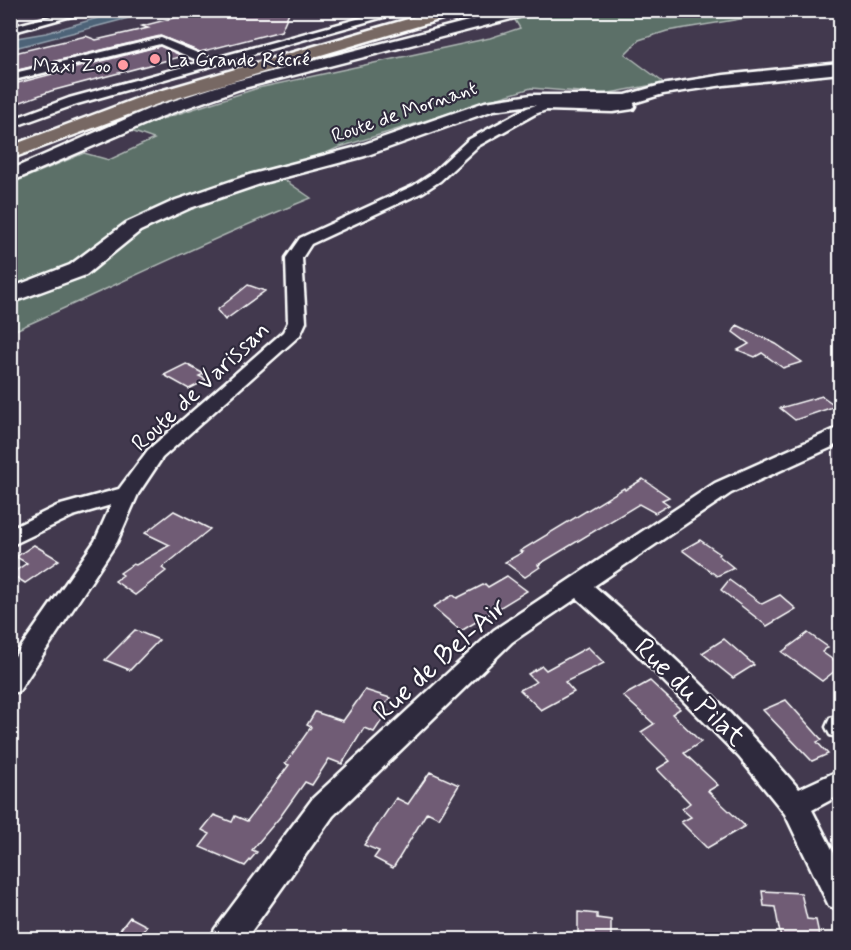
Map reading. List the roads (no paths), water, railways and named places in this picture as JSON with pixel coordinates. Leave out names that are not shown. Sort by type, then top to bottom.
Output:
[{"type":"highway","points":[[10,145],[140,96],[440,10]]},
{"type":"highway","points":[[10,153],[153,99],[457,10]]},
{"type":"main road","points":[[10,177],[157,112],[234,86],[529,10]]},
{"type":"main road","name":"Route de Mornant","points":[[10,296],[78,270],[133,227],[183,204],[238,184],[359,152],[491,105],[531,100],[627,100],[662,90],[714,82],[840,68]]},
{"type":"street","points":[[10,30],[88,10]]},
{"type":"street","points":[[10,124],[74,101],[379,13],[403,10]]},
{"type":"street","points":[[36,12],[44,23]]},
{"type":"street","points":[[10,78],[161,41],[211,63]]},
{"type":"street","name":"Route de Varissan","points":[[10,684],[106,542],[127,494],[155,454],[291,335],[297,322],[294,258],[305,241],[417,189],[435,178],[473,144],[531,111],[545,106],[613,108],[629,106],[627,100]]},
{"type":"street","name":"Rue de Bel-Air","points":[[226,939],[323,807],[502,636],[723,488],[825,443],[840,433]]},
{"type":"street","points":[[10,539],[65,511],[127,494]]},
{"type":"street","name":"Rue du Pilat","points":[[578,586],[625,627],[749,748],[795,806],[840,896]]},
{"type":"street","points":[[795,806],[840,782]]},
{"type":"water","points":[[125,10],[155,11],[11,49],[11,39],[46,33]]},
{"type":"place","name":"La Grande Récré","points":[[155,59]]},
{"type":"place","name":"Maxi Zoo","points":[[123,65]]}]
